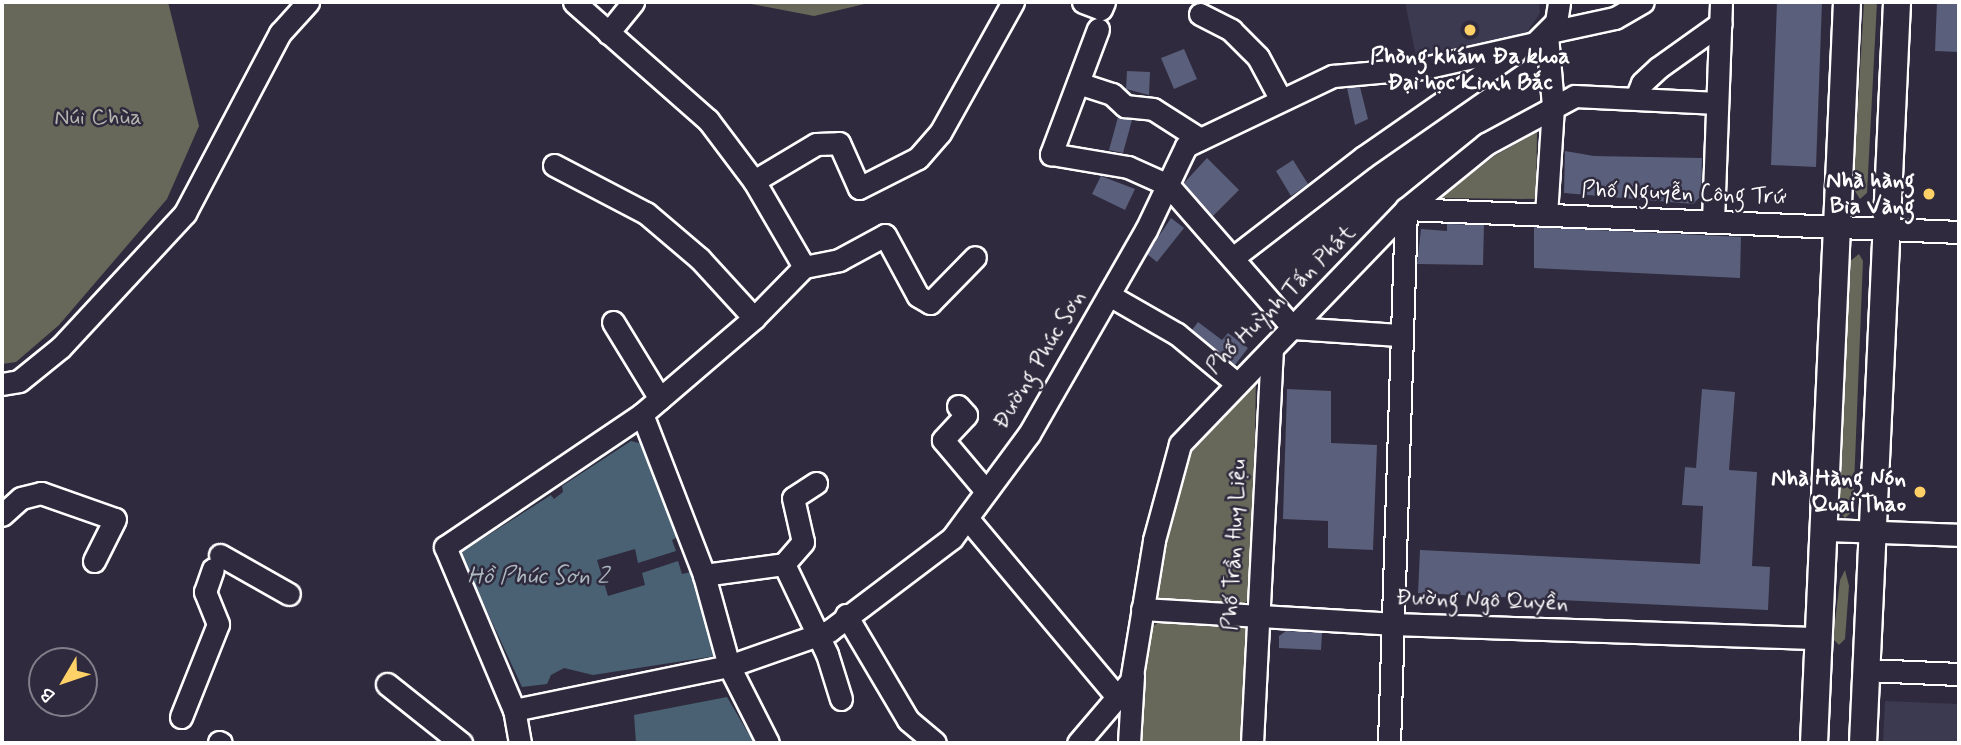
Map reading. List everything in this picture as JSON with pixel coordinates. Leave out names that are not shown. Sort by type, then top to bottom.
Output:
[{"type":"main road","points":[[1814,743],[1847,2]]},
{"type":"main road","points":[[1863,743],[1897,2]]},
{"type":"street","points":[[2,384],[19,381],[61,347],[184,213],[280,33],[308,2]]},
{"type":"street","points":[[574,2],[699,111],[754,181],[804,267]]},
{"type":"street","points":[[608,33],[632,2]]},
{"type":"street","points":[[754,181],[816,144],[839,143],[859,188],[918,158],[940,133],[1013,2]]},
{"type":"street","points":[[1083,2],[1101,9],[1104,2]]},
{"type":"street","points":[[1546,215],[1553,106],[1549,33],[1559,2]]},
{"type":"street","name":"Đường Phúc Sơn","points":[[517,726],[817,638],[952,538],[1029,434],[1109,295],[1186,146],[1279,98],[1333,76],[1424,68],[1520,48],[1549,33],[1615,18],[1643,2]]},
{"type":"street","points":[[1636,97],[1642,83],[1721,12]]},
{"type":"street","points":[[1713,221],[1721,12]]},
{"type":"street","points":[[1200,14],[1231,30],[1258,57],[1279,98]]},
{"type":"street","points":[[1098,29],[1051,154],[1128,167],[1168,185],[1234,257],[1293,328],[1399,335]]},
{"type":"street","points":[[1234,257],[1364,157],[1520,48]]},
{"type":"street","points":[[1078,83],[1112,94],[1125,106],[1153,110],[1200,139]]},
{"type":"street","name":"Phố Huỳnh Tấn Phát","points":[[1078,743],[1133,675],[1142,610],[1176,454],[1236,383],[1272,350],[1406,209],[1486,144],[1575,96],[1717,103]]},
{"type":"street","points":[[554,165],[646,213],[700,259],[754,318]]},
{"type":"street","points":[[1389,743],[1399,335],[1406,209]]},
{"type":"street","name":"Phố Nguyễn Công Trứ","points":[[1406,209],[1959,232]]},
{"type":"street","points":[[503,743],[517,726],[445,547],[642,414],[754,318],[804,267],[839,260],[884,235],[918,296],[930,303],[975,257]]},
{"type":"street","points":[[1109,295],[1177,334],[1236,383]]},
{"type":"street","points":[[612,322],[660,399]]},
{"type":"street","name":"Phố Trần Huy Liệu","points":[[1252,743],[1272,350]]},
{"type":"street","points":[[958,406],[966,415],[943,440],[986,491]]},
{"type":"street","points":[[642,414],[704,575],[729,666],[768,743]]},
{"type":"street","points":[[704,575],[784,564],[803,542],[793,498],[816,483]]},
{"type":"street","points":[[2,515],[21,498],[41,493],[115,519],[93,561]]},
{"type":"street","points":[[967,517],[1117,697]]},
{"type":"street","points":[[1824,530],[1959,535]]},
{"type":"street","points":[[181,717],[218,624],[205,592],[216,562],[289,594]]},
{"type":"street","points":[[784,564],[817,638],[827,654],[841,699]]},
{"type":"street","name":"Đường Ngô Quyền","points":[[1142,610],[1392,624],[1820,638]]},
{"type":"street","points":[[846,615],[908,720],[935,743]]},
{"type":"street","points":[[1867,670],[1959,674]]},
{"type":"street","points":[[1129,743],[1133,675]]},
{"type":"street","points":[[387,684],[461,743]]},
{"type":"shaded area","name":"Phòng khám Đa khoa Đại học Kinh Bắc","points":[[1405,2],[1539,2],[1540,13],[1524,37],[1417,61]]},
{"type":"shaded area","points":[[1885,701],[1959,704],[1959,743],[1883,743]]},
{"type":"green space","name":"Núi Chùa","points":[[2,2],[168,2],[199,126],[167,199],[59,325],[16,362],[2,364]]},
{"type":"green space","points":[[741,2],[873,2],[814,16]]},
{"type":"green space","points":[[1864,2],[1877,2],[1867,193],[1860,199],[1853,188]]},
{"type":"green space","points":[[1537,132],[1536,199],[1441,198],[1494,156]]},
{"type":"green space","points":[[1859,254],[1863,261],[1853,511],[1845,518],[1835,507],[1849,262]]},
{"type":"green space","points":[[1256,379],[1252,596],[1244,604],[1156,601],[1150,591],[1188,446]]},
{"type":"green space","points":[[1845,570],[1849,586],[1845,639],[1839,645],[1833,639],[1840,580]]},
{"type":"green space","points":[[1161,620],[1241,624],[1251,630],[1242,743],[1137,743],[1135,693],[1150,629]]},
{"type":"water","name":"Hồ Phúc Sơn 2","points":[[631,441],[647,445],[681,535],[672,540],[676,551],[638,563],[635,549],[597,560],[608,596],[645,585],[642,573],[678,561],[682,574],[691,572],[715,656],[593,675],[564,668],[551,675],[547,684],[522,687],[460,553],[551,495],[554,499],[563,492],[562,486]]},
{"type":"water","points":[[727,697],[754,743],[636,743],[634,715]]},
{"type":"building","points":[[1777,2],[1822,2],[1816,167],[1771,165]]},
{"type":"building","points":[[1937,2],[1959,2],[1959,52],[1935,51]]},
{"type":"building","points":[[1184,49],[1197,79],[1174,89],[1161,58]]},
{"type":"building","points":[[1127,71],[1150,72],[1149,95],[1126,89]]},
{"type":"building","points":[[1360,87],[1368,119],[1355,125],[1347,88]]},
{"type":"building","points":[[1118,117],[1132,120],[1123,153],[1109,150]]},
{"type":"building","points":[[1565,151],[1594,156],[1702,158],[1701,196],[1693,204],[1564,193]]},
{"type":"building","points":[[1207,158],[1239,190],[1213,216],[1184,183]]},
{"type":"building","points":[[1293,160],[1308,184],[1291,196],[1276,171]]},
{"type":"building","points":[[1101,176],[1135,189],[1125,210],[1092,194]]},
{"type":"building","points":[[1171,218],[1184,228],[1157,262],[1147,254]]},
{"type":"building","points":[[1447,224],[1484,225],[1483,265],[1417,264],[1421,229],[1447,231]]},
{"type":"building","points":[[1534,227],[1741,237],[1740,278],[1534,268]]},
{"type":"building","points":[[1198,322],[1222,340],[1228,333],[1248,348],[1235,365],[1192,330]]},
{"type":"building","points":[[1287,389],[1331,391],[1331,443],[1377,445],[1373,550],[1328,548],[1328,521],[1283,519]]},
{"type":"building","points":[[1702,389],[1735,392],[1729,470],[1757,472],[1752,566],[1770,567],[1768,610],[1418,593],[1420,550],[1700,564],[1703,506],[1682,505],[1685,467],[1696,468]]},
{"type":"building","points":[[1286,631],[1322,633],[1321,650],[1279,648],[1279,636]]},
{"type":"place","name":"Phòng khám Đa khoa Đại học Kinh Bắc","points":[[1470,30]]},
{"type":"place","name":"Nhà hàng Bia Vàng","points":[[1929,194]]},
{"type":"place","name":"Nhà Hàng Nón Quai Thao","points":[[1920,492]]}]
